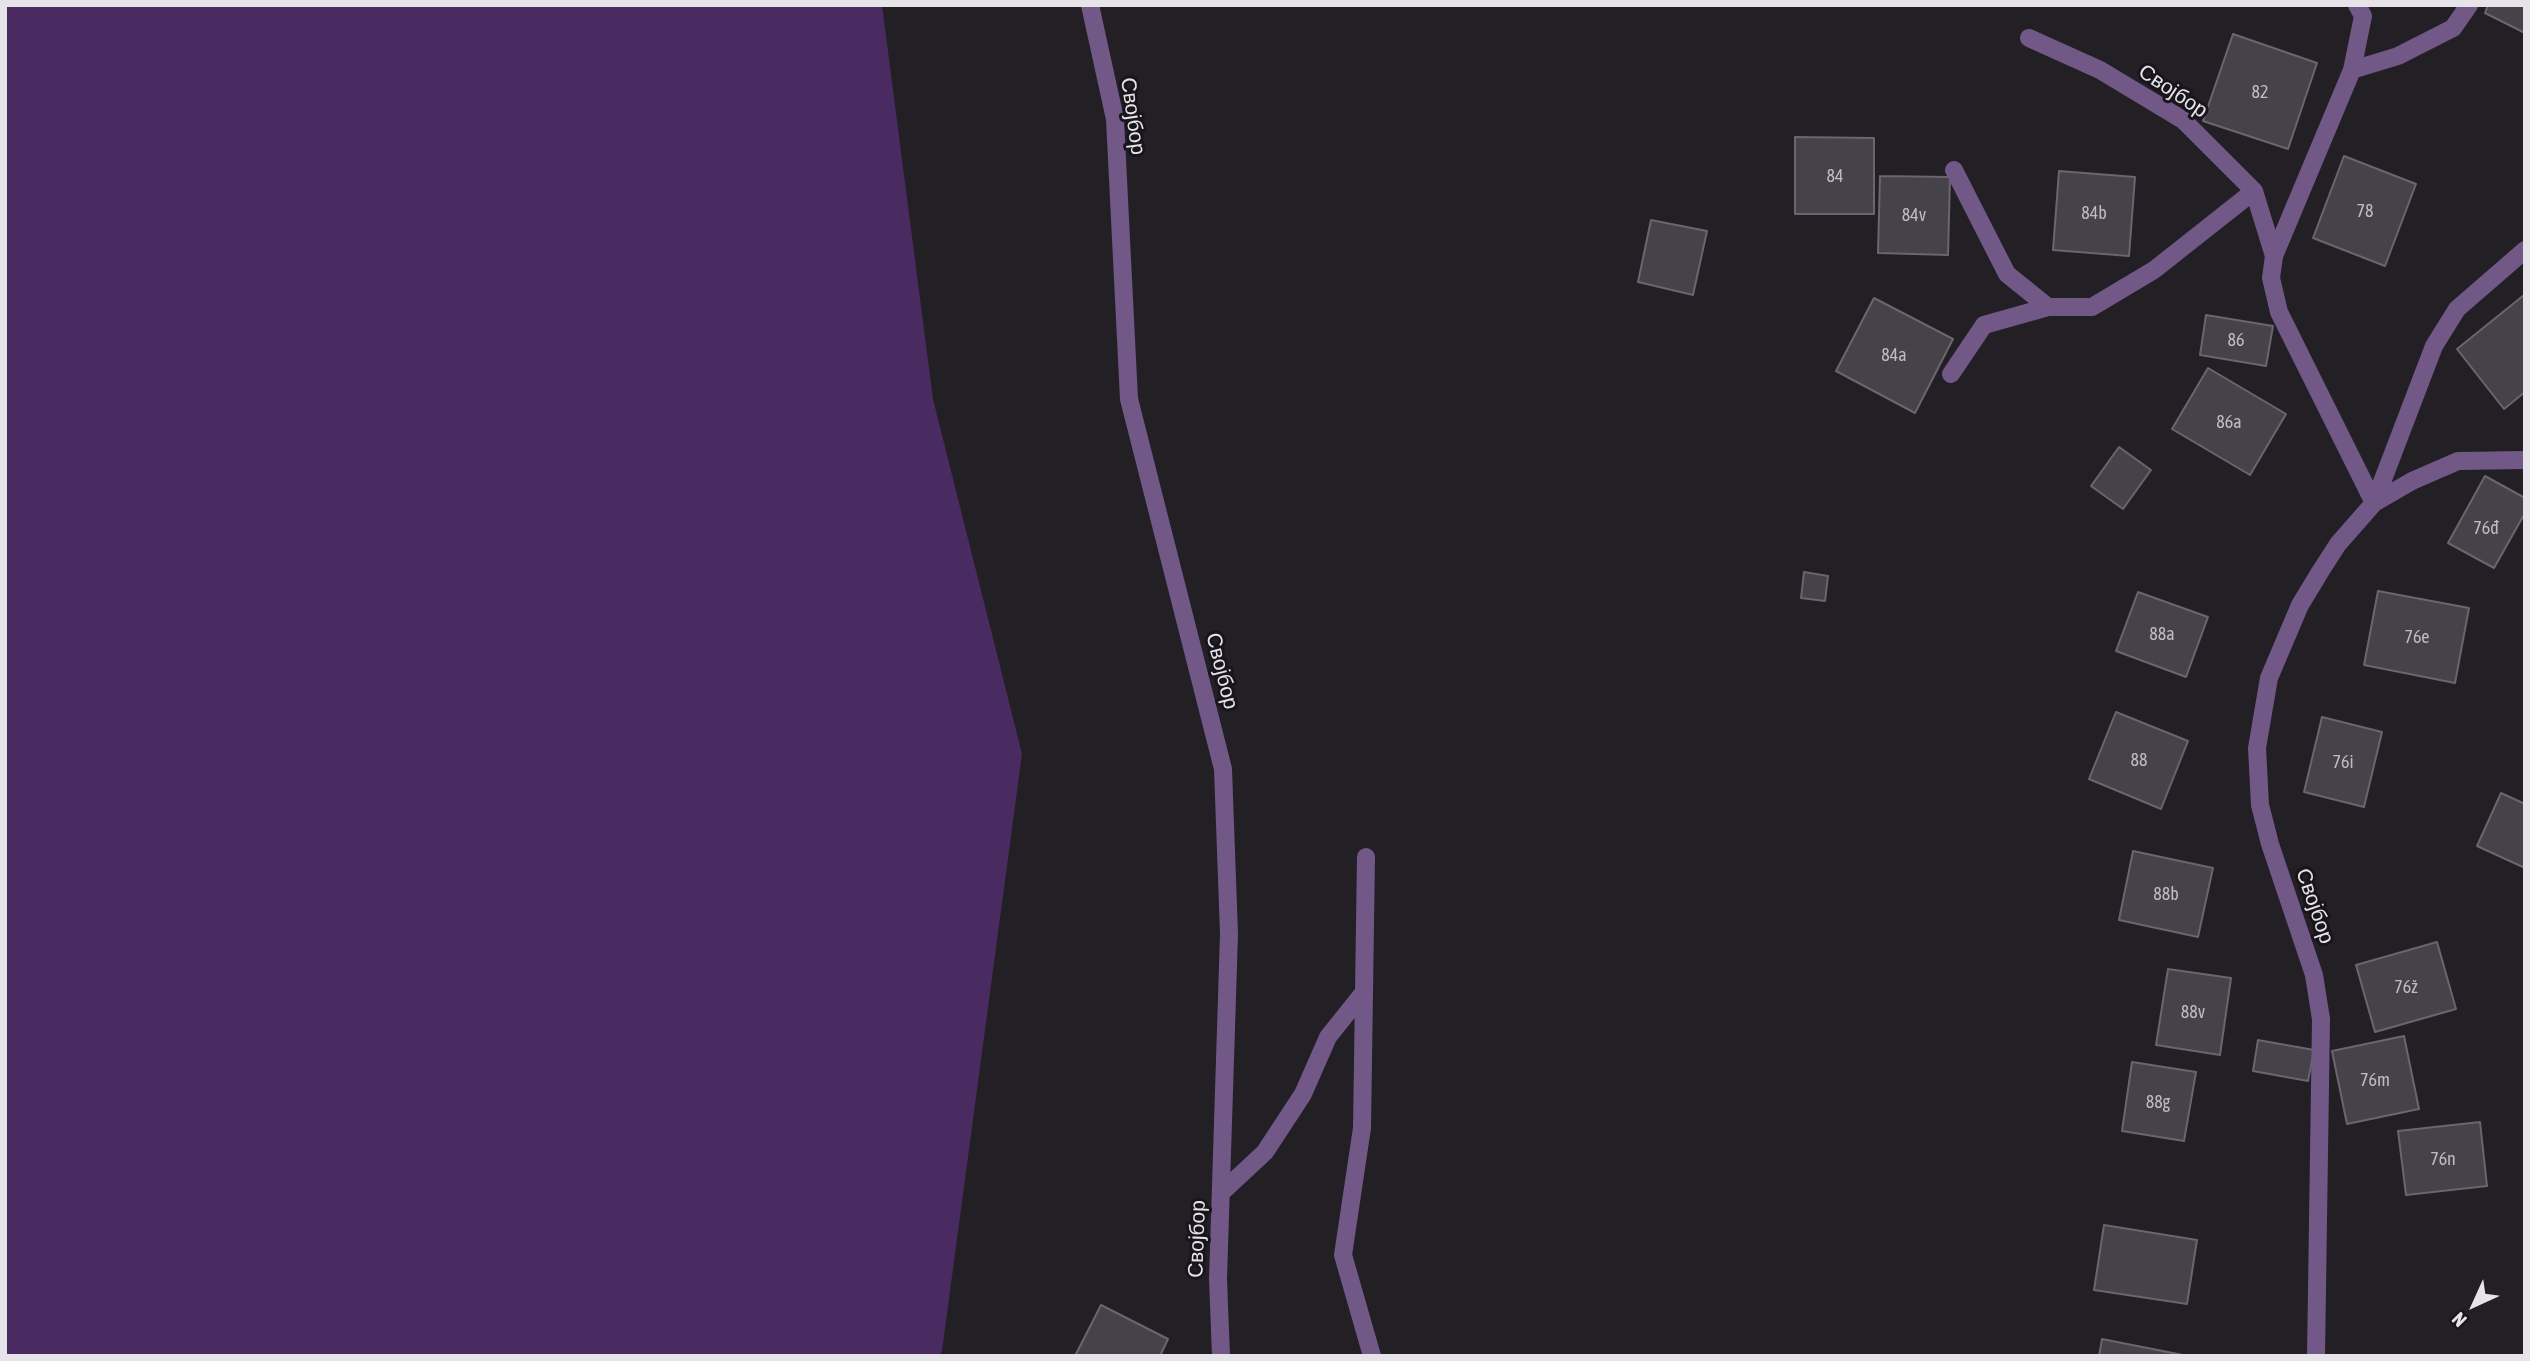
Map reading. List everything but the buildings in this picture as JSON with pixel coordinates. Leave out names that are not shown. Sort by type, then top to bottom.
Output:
[{"type":"street","name":"Својбор","points":[[1090,5],[1115,119],[1129,398],[1223,769],[1229,934],[1218,1279],[1221,1356]]},
{"type":"street","name":"Својбор","points":[[2357,5],[2363,16],[2352,70],[2274,256],[2271,278],[2279,312],[2374,503]]},
{"type":"street","points":[[2352,70],[2398,56],[2452,28],[2469,5]]},
{"type":"street","name":"Својбор","points":[[2029,38],[2100,71],[2183,120],[2254,191],[2274,256]]},
{"type":"street","points":[[1954,170],[2007,274],[2048,307]]},
{"type":"street","points":[[1951,374],[1984,325],[2048,307],[2092,307],[2154,270],[2254,191]]},
{"type":"street","name":"Својбор","points":[[2374,503],[2434,346],[2457,309],[2525,250]]},
{"type":"street","name":"Својбор","points":[[2316,1356],[2321,1019],[2314,975],[2270,844],[2260,805],[2257,748],[2269,678],[2300,605],[2338,544],[2374,503],[2412,481],[2458,461],[2525,460]]},
{"type":"street","points":[[1366,857],[1362,1128],[1343,1255],[1373,1356]]},
{"type":"street","points":[[1221,1194],[1265,1152],[1303,1094],[1328,1037],[1364,992]]},
{"type":"shaded area","points":[[5,5],[882,5],[933,399],[1022,754],[942,1351],[939,1356],[5,1356]]}]
